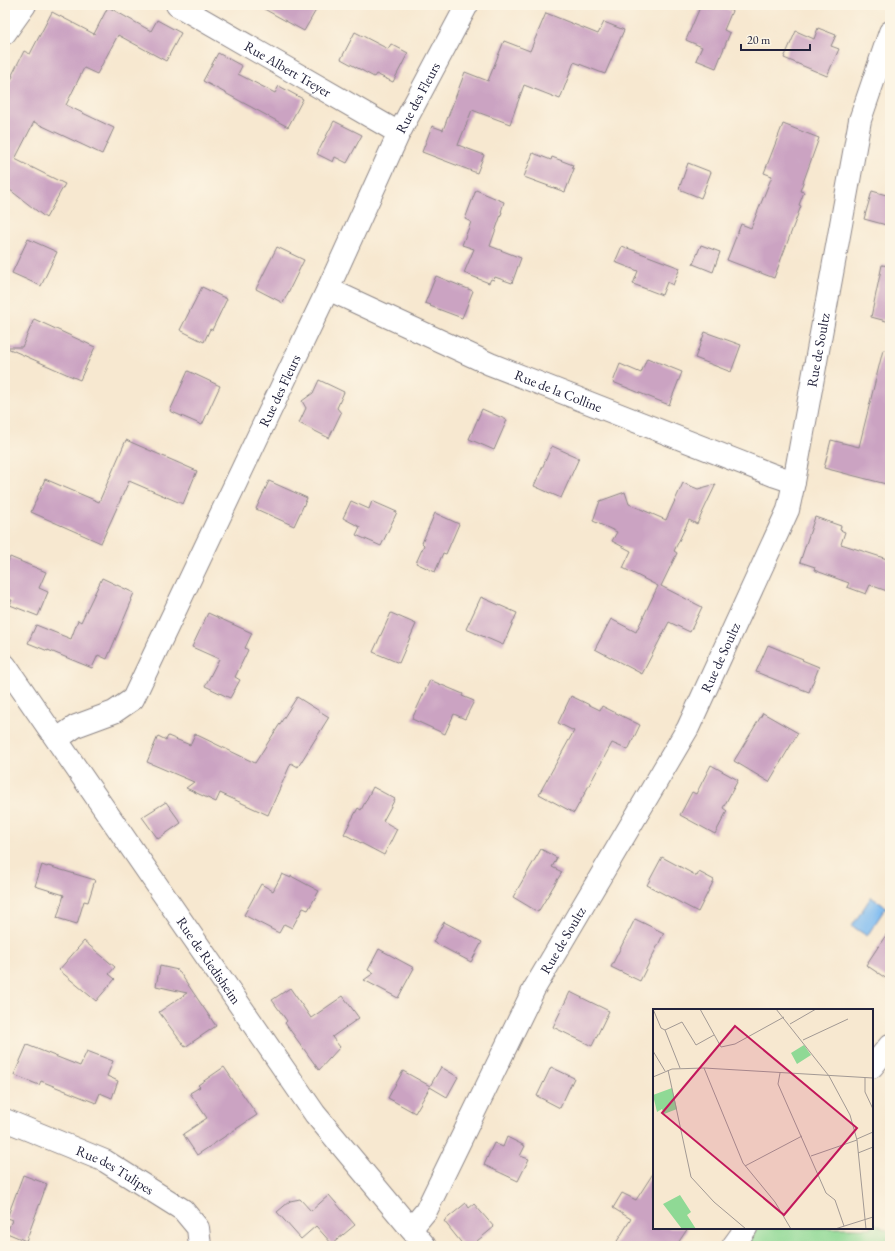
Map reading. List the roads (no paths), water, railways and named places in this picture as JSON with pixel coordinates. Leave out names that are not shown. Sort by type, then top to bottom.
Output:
[{"type":"street","points":[[5,33],[25,5]]},
{"type":"street","name":"Rue Albert Treyer","points":[[177,5],[399,133]]},
{"type":"street","name":"Rue des Fleurs","points":[[57,739],[76,726],[114,712],[133,699],[328,289],[399,133],[467,5]]},
{"type":"street","name":"Rue de Soultz","points":[[411,1229],[426,1211],[534,989],[688,728],[788,510],[860,120],[890,32]]},
{"type":"street","name":"Rue de la Colline","points":[[328,289],[490,364],[794,482]]},
{"type":"street","name":"Rue de Riedisheim","points":[[5,664],[315,1114],[425,1246]]},
{"type":"street","points":[[873,1066],[890,1045]]},
{"type":"street","name":"Rue des Tulipes","points":[[5,1120],[105,1161],[183,1210],[198,1228],[200,1246]]},
{"type":"street","points":[[733,1246],[745,1229]]},
{"type":"water","points":[[871,897],[886,907],[867,936],[852,926]]}]
